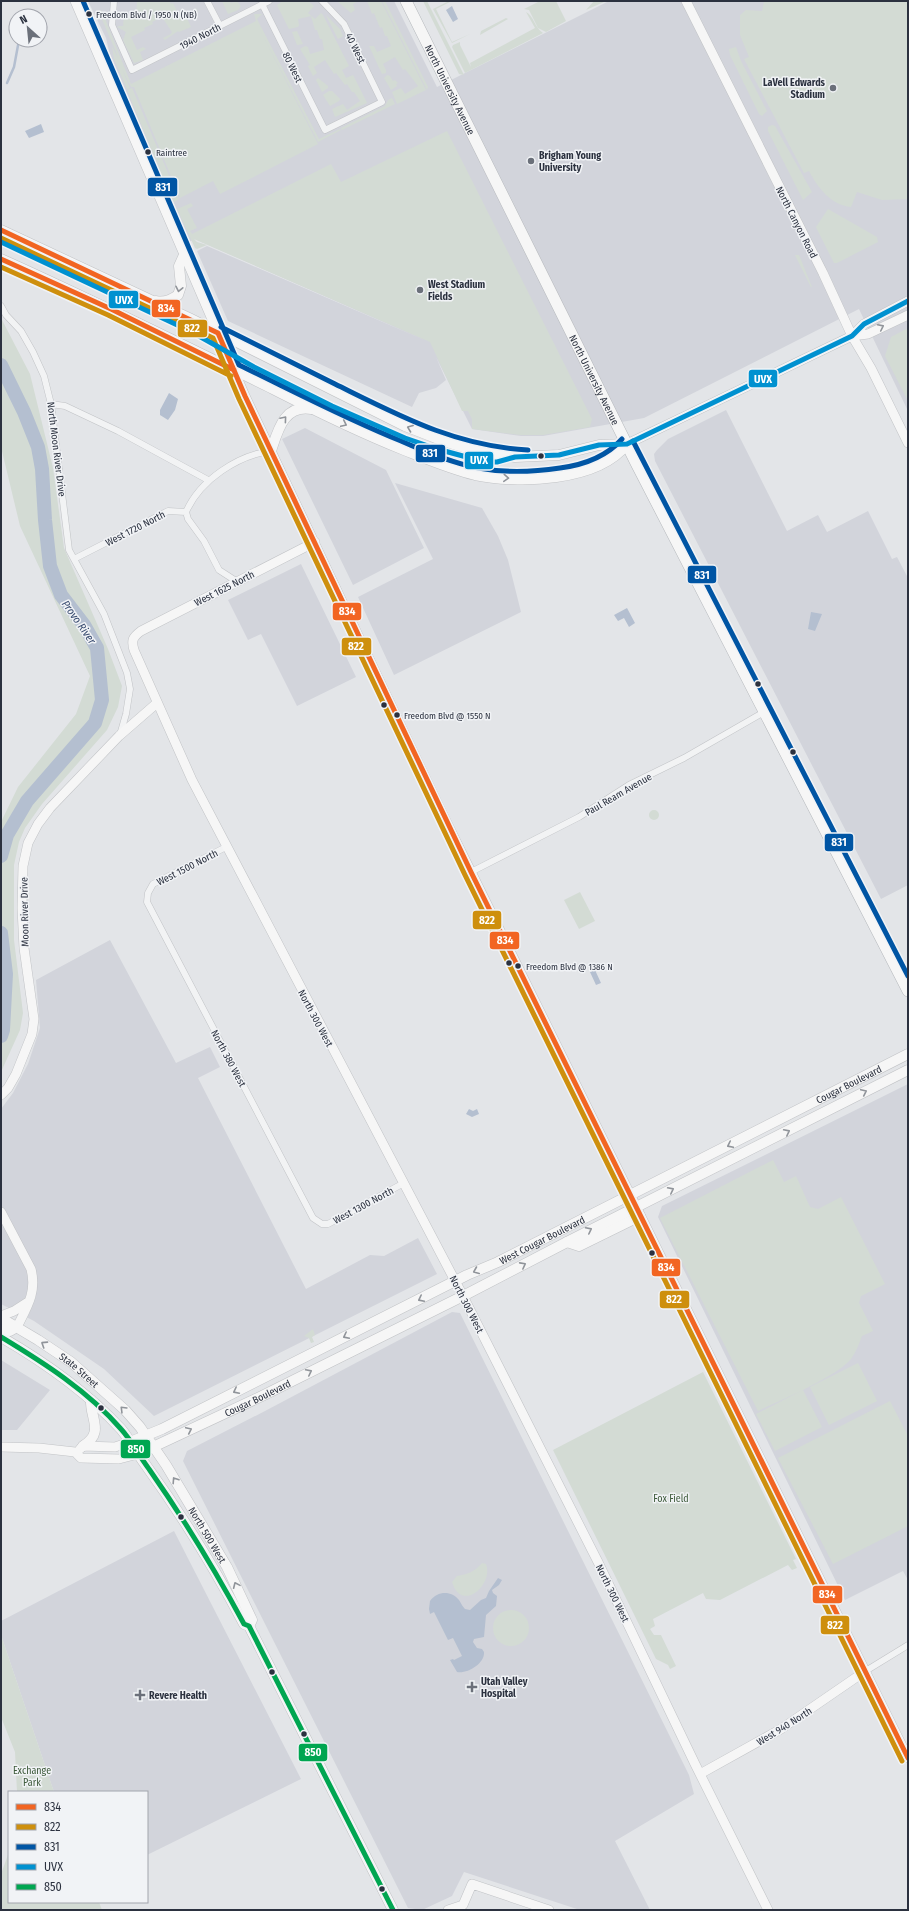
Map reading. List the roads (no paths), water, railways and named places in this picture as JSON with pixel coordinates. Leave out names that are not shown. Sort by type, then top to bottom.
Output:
[{"type":"highway","name":"North University Avenue","points":[[406,1],[627,444],[908,991]]},
{"type":"main road","points":[[1,230],[152,300],[405,426],[466,448],[515,457],[559,455],[599,445],[627,444]]},
{"type":"main road","points":[[152,300],[161,302],[172,300],[178,295],[181,286],[179,266],[184,255]]},
{"type":"main road","points":[[1,258],[111,309],[315,410],[420,456],[460,471],[490,477],[519,479],[539,478],[575,472],[607,462],[627,444]]},
{"type":"main road","points":[[271,451],[280,425],[286,416],[299,409],[315,410]]},
{"type":"main road","name":"Cougar Boulevard","points":[[790,1115],[908,1054]]},
{"type":"main road","name":"Cougar Boulevard","points":[[829,1109],[908,1070]]},
{"type":"main road","name":"West Cougar Boulevard","points":[[376,1339],[567,1242],[638,1211],[829,1109]]},
{"type":"main road","name":"West Cougar Boulevard","points":[[292,1363],[455,1281],[498,1262],[790,1115]]},
{"type":"main road","name":"State Street","points":[[1,1317],[71,1362],[97,1384],[125,1410],[147,1436],[154,1447]]},
{"type":"main road","points":[[1,1329],[10,1331],[17,1327]]},
{"type":"main road","name":"State Street","points":[[1,1337],[60,1373],[120,1428],[138,1454]]},
{"type":"main road","name":"Cougar Boulevard","points":[[138,1454],[376,1339]]},
{"type":"main road","name":"Cougar Boulevard","points":[[130,1442],[147,1436],[292,1363]]},
{"type":"main road","points":[[79,1449],[92,1439],[96,1428],[91,1407],[91,1400]]},
{"type":"main road","name":"North 500 West","points":[[154,1447],[227,1567],[252,1620],[249,1626]]},
{"type":"main road","name":"North 500 West","points":[[138,1454],[166,1493],[223,1583],[244,1624],[249,1626],[393,1910]]},
{"type":"street","points":[[75,1],[234,370],[271,451],[471,872],[669,1272],[864,1672],[908,1758]]},
{"type":"street","name":"1940 North","points":[[114,1],[112,25],[132,70],[269,1]]},
{"type":"street","points":[[207,1],[220,26]]},
{"type":"street","name":"40 West","points":[[322,1],[344,24],[382,102],[324,130]]},
{"type":"street","name":"North Canyon Road","points":[[686,1],[823,273],[852,336],[871,368],[908,443]]},
{"type":"street","name":"80 West","points":[[262,4],[324,130]]},
{"type":"street","points":[[852,336],[864,324],[908,300]]},
{"type":"street","name":"North Moon River Drive","points":[[1,306],[6,315],[21,331],[44,376],[51,404],[70,550],[104,614],[127,673],[130,689],[126,714],[119,736]]},
{"type":"street","points":[[627,444],[852,336],[868,334],[908,314]]},
{"type":"street","points":[[51,404],[65,406],[118,432],[208,480]]},
{"type":"street","points":[[236,581],[219,570],[204,541],[188,519],[186,512],[208,480],[213,476],[254,453],[271,451]]},
{"type":"street","name":"West 1720 North","points":[[74,559],[168,511],[186,512]]},
{"type":"street","name":"West 1625 North","points":[[134,636],[236,581],[315,542]]},
{"type":"street","name":"North 300 West","points":[[134,636],[132,645],[192,780],[463,1296],[598,1562],[700,1774],[768,1910]]},
{"type":"street","points":[[119,736],[157,703]]},
{"type":"street","name":"Paul Ream Avenue","points":[[471,872],[572,821],[630,785],[684,758],[764,712]]},
{"type":"street","name":"Moon River Drive","points":[[1,1095],[8,1088],[16,1074],[32,1034],[34,1019],[24,948],[22,908],[23,866],[28,842],[38,824],[50,808],[119,736]]},
{"type":"street","name":"West 1500 North","points":[[150,888],[158,881],[226,847]]},
{"type":"street","name":"North 380 West","points":[[150,888],[146,898],[149,906],[313,1218],[322,1224]]},
{"type":"street","name":"West 1300 North","points":[[322,1224],[335,1220],[404,1184]]},
{"type":"street","points":[[1,1212],[31,1269],[33,1277],[33,1292],[17,1327]]},
{"type":"street","points":[[1,1317],[28,1302]]},
{"type":"street","points":[[1,1447],[79,1449],[115,1447],[130,1442]]},
{"type":"street","points":[[79,1449],[81,1458],[119,1459],[138,1454]]},
{"type":"street","points":[[864,1672],[908,1645]]},
{"type":"street","name":"West 940 North","points":[[700,1774],[781,1729],[864,1672]]},
{"type":"street","points":[[448,1910],[463,1905],[472,1884],[549,1910]]},
{"type":"water","points":[[452,6],[458,19],[453,22],[446,10]]},
{"type":"water","points":[[41,124],[44,132],[29,138],[25,131]]},
{"type":"water","points":[[169,393],[178,399],[175,410],[168,420],[160,415],[160,410]]},
{"type":"water","points":[[627,608],[635,623],[629,627],[624,618],[618,621],[614,615]]},
{"type":"water","points":[[811,612],[822,614],[815,631],[808,629]]},
{"type":"water","points":[[595,970],[601,983],[596,985],[590,972]]},
{"type":"water","points":[[469,1109],[473,1111],[477,1109],[479,1114],[472,1117],[466,1114]]},
{"type":"water","points":[[498,1578],[502,1580],[499,1585],[492,1590],[497,1596],[496,1606],[486,1615],[484,1637],[474,1639],[473,1642],[477,1648],[482,1649],[484,1656],[475,1667],[466,1671],[457,1672],[450,1660],[454,1660],[462,1656],[453,1638],[448,1640],[434,1612],[430,1614],[430,1601],[433,1597],[441,1593],[449,1593],[459,1600],[465,1609],[470,1610],[481,1600],[486,1598]]},
{"type":"waterway","points":[[7,83],[14,67],[18,48]]},
{"type":"waterway","name":"Provo River","points":[[1,365],[24,412],[38,447],[42,469],[45,520],[50,566],[61,595],[84,625],[97,648],[102,700],[95,723],[27,801],[7,835],[1,856]]},
{"type":"waterway","name":"Provo River","points":[[1,933],[6,974],[3,1030],[1,1036]]},
{"type":"place","name":"Freedom Blvd / 1950 N (NB)","points":[[89,14]]},
{"type":"place","name":"LaVell Edwards Stadium","points":[[833,88]]},
{"type":"place","name":"Raintree","points":[[148,152]]},
{"type":"place","name":"Brigham Young University","points":[[531,161]]},
{"type":"place","name":"West Stadium Fields","points":[[420,290]]},
{"type":"place","name":"Freedom Blvd @ 1550 N","points":[[397,715]]},
{"type":"place","name":"Freedom Blvd @ 1386 N","points":[[518,966]]},
{"type":"place","name":"Utah Valley Hospital","points":[[472,1687]]},
{"type":"place","name":"Revere Health","points":[[140,1695]]},
{"type":"park label","name":"Fox Field","points":[[671,1498]]},
{"type":"park label","name":"Exchange Park","points":[[32,1776]]}]
